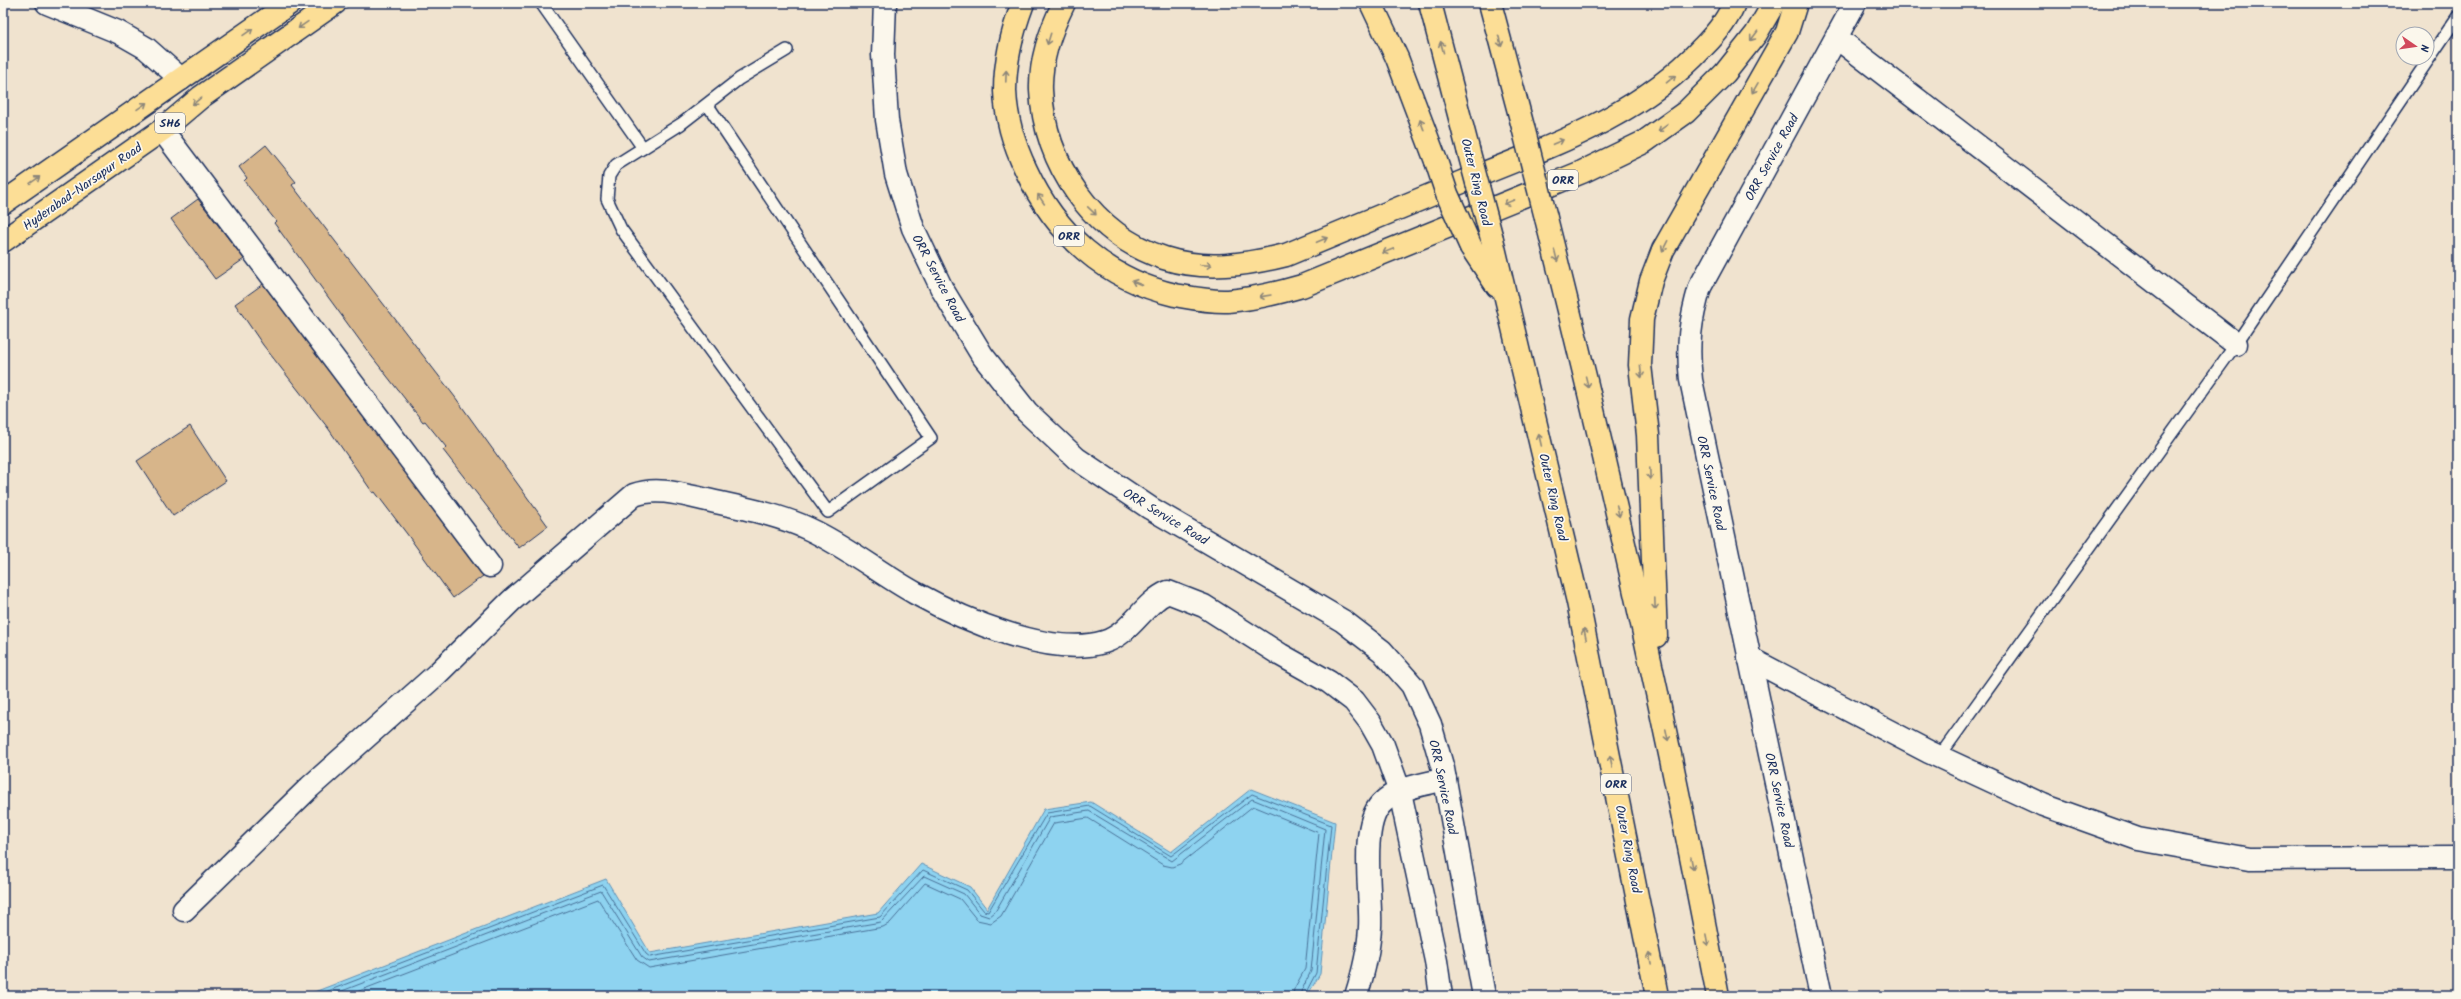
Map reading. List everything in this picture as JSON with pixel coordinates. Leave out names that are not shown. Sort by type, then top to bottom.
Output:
[{"type":"main road","name":"SH6","points":[[3,203],[290,3]]},
{"type":"main road","name":"Hyderabad-Narsapur Road","points":[[3,241],[162,130],[201,97],[335,3]]},
{"type":"main road","name":"ORR","points":[[1023,3],[1013,30],[1006,60],[1005,93],[1010,126],[1036,192],[1057,223],[1077,245],[1101,264],[1127,279],[1170,294],[1191,298],[1228,301],[1267,296],[1302,286],[1582,172],[1644,142],[1686,112],[1725,73],[1756,34],[1774,3]]},
{"type":"main road","name":"ORR","points":[[1064,3],[1055,22],[1044,56],[1041,88],[1045,122],[1055,154],[1069,182],[1087,206],[1109,227],[1134,245],[1164,258],[1192,264],[1221,266],[1253,263],[1286,255],[1574,136],[1622,113],[1659,89],[1688,64],[1712,38],[1731,12],[1734,3]]},
{"type":"main road","points":[[1371,3],[1397,58],[1447,194],[1471,247],[1506,298]]},
{"type":"main road","name":"Outer Ring Road","points":[[1430,3],[1492,239],[1578,602],[1657,996]]},
{"type":"main road","name":"ORR","points":[[1490,3],[1523,127],[1601,440],[1658,697],[1718,996]]},
{"type":"main road","points":[[1658,697],[1648,435],[1640,365],[1642,319],[1651,281],[1663,250],[1683,211],[1787,32],[1796,3]]},
{"type":"street","points":[[47,3],[118,32],[146,48],[181,79]]},
{"type":"street","name":"ORR Service Road","points":[[885,3],[884,69],[887,120],[896,174],[913,228],[942,289],[982,355],[1027,412],[1076,459],[1150,508],[1344,621],[1382,651],[1412,685],[1430,724],[1445,779],[1484,996]]},
{"type":"street","name":"ORR Service Road","points":[[1821,996],[1690,380],[1688,349],[1691,317],[1700,287],[1856,3]]},
{"type":"street","points":[[1837,38],[2236,344]]},
{"type":"street","points":[[162,130],[490,566]]},
{"type":"street","points":[[184,910],[310,788],[437,674],[511,601],[634,494],[646,490],[674,492],[778,517],[810,529],[848,550],[915,593],[978,621],[1034,639],[1062,645],[1091,644],[1106,641],[1126,629],[1149,605],[1168,592],[1204,606],[1281,655],[1329,682],[1354,701],[1383,745],[1400,792],[1436,961],[1441,996]]},
{"type":"street","points":[[1749,658],[1939,757],[2043,805],[2138,839],[2250,859],[2458,858]]},
{"type":"street","points":[[1356,996],[1365,968],[1370,927],[1368,882],[1370,830],[1379,805],[1400,792],[1445,779]]},
{"type":"lane","points":[[541,3],[642,148]]},
{"type":"lane","points":[[1939,757],[2236,344],[2458,16]]},
{"type":"lane","points":[[707,104],[931,438],[828,512],[621,230],[607,199],[609,176],[616,164],[681,124],[739,79],[786,50]]},
{"type":"water","points":[[1251,789],[1335,822],[1320,974],[1307,996],[304,996],[606,879],[650,953],[878,913],[921,864],[970,887],[987,909],[1044,809],[1091,802],[1171,852]]},
{"type":"building","points":[[266,145],[296,182],[292,185],[455,397],[548,526],[519,548],[443,450],[446,447],[425,421],[423,422],[369,353],[274,223],[276,221],[244,181],[247,178],[239,167]]},
{"type":"building","points":[[198,199],[244,259],[215,279],[171,219]]},
{"type":"building","points":[[263,284],[483,576],[453,598],[375,492],[373,493],[328,428],[263,345],[235,304]]},
{"type":"building","points":[[190,426],[226,481],[173,516],[137,461]]}]
